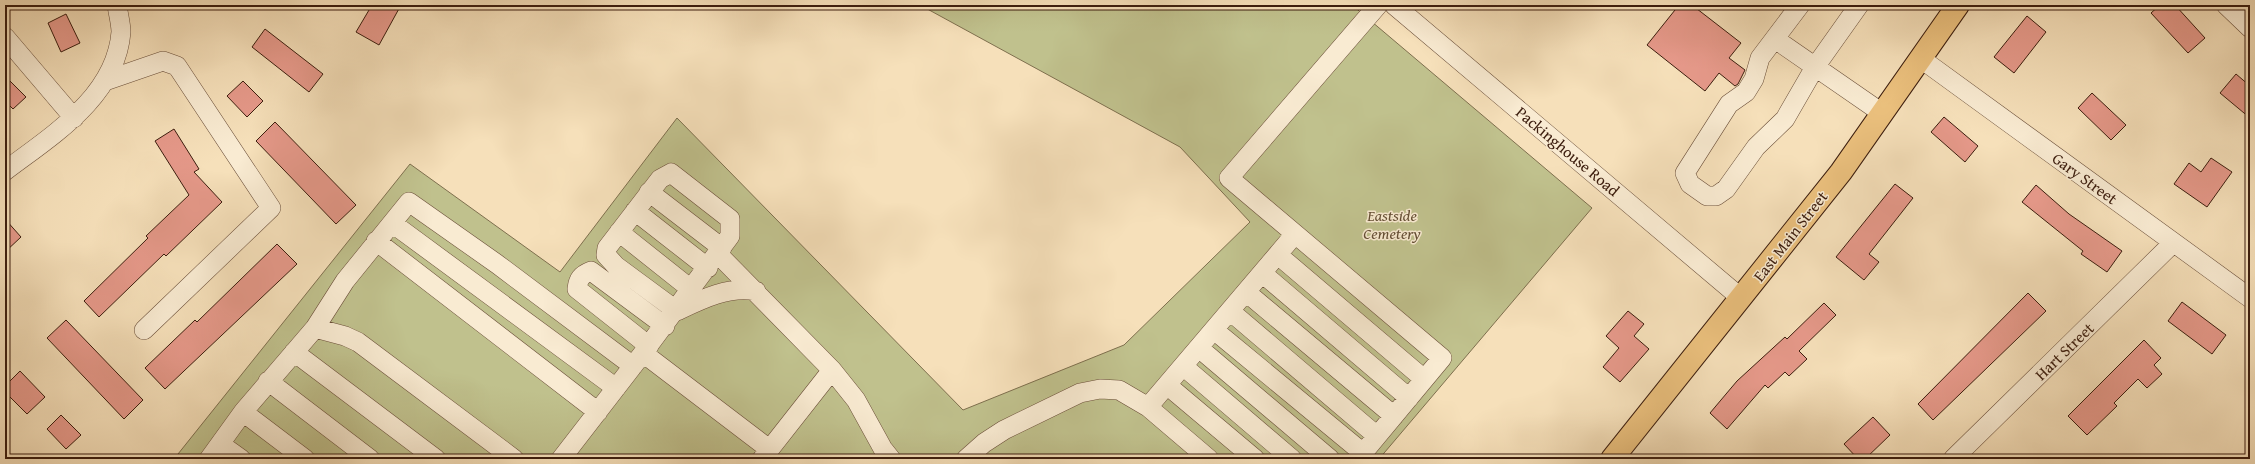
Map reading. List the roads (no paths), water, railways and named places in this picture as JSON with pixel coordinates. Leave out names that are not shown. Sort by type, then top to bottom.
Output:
[{"type":"main road","name":"East Main Street","points":[[1612,459],[1841,172],[1958,5]]},
{"type":"street","points":[[5,171],[74,118],[105,80],[116,54],[121,32],[116,5]]},
{"type":"street","points":[[1214,330],[1360,456],[1442,358],[1229,178],[1378,5]]},
{"type":"street","name":"Packinghouse Road","points":[[1394,5],[1740,298]]},
{"type":"street","points":[[1800,5],[1760,58],[1754,79],[1746,92],[1729,104],[1685,173],[1690,184],[1707,196],[1716,196],[1726,190],[1756,147],[1785,119],[1815,68],[1859,5]]},
{"type":"street","points":[[2226,5],[2250,28]]},
{"type":"street","points":[[5,37],[74,118]]},
{"type":"street","points":[[1775,39],[1882,113]]},
{"type":"street","name":"Gary Street","points":[[1920,58],[2250,298]]},
{"type":"street","points":[[105,80],[163,61],[177,66],[271,208],[144,330]]},
{"type":"street","points":[[561,459],[665,326],[692,290],[730,236],[730,219],[671,173],[660,179],[649,192],[607,248],[606,255],[616,266],[676,311]]},
{"type":"street","points":[[649,192],[716,256],[756,291],[832,370],[856,400],[883,449],[892,459]]},
{"type":"street","points":[[209,459],[243,412],[315,328],[345,282],[376,241],[409,202],[497,264],[642,355]]},
{"type":"street","points":[[635,211],[716,256]]},
{"type":"street","points":[[392,223],[616,388]]},
{"type":"street","points":[[619,232],[692,290]]},
{"type":"street","points":[[1148,407],[1295,234]]},
{"type":"street","points":[[376,241],[598,412]]},
{"type":"street","name":"Hart Street","points":[[1958,457],[2173,243]]},
{"type":"street","points":[[1278,255],[1424,379]]},
{"type":"street","points":[[665,326],[591,271],[583,274],[578,282],[577,289],[642,355],[766,456],[832,370]]},
{"type":"street","points":[[1262,274],[1408,398]]},
{"type":"street","points":[[676,311],[697,301],[729,291],[746,289],[756,291]]},
{"type":"street","points":[[1246,292],[1394,416]]},
{"type":"street","points":[[1230,311],[1377,436]]},
{"type":"street","points":[[315,328],[345,336],[358,342],[514,459]]},
{"type":"street","points":[[1199,348],[1330,459]]},
{"type":"street","points":[[294,352],[436,459]]},
{"type":"street","points":[[1183,366],[1292,459]]},
{"type":"street","points":[[268,382],[370,459]]},
{"type":"street","points":[[1167,385],[1254,459]]},
{"type":"street","points":[[966,459],[984,443],[1004,430],[1080,393],[1100,388],[1119,390],[1148,407],[1209,459]]},
{"type":"street","points":[[243,412],[305,459]]},
{"type":"street","points":[[220,444],[241,459]]},
{"type":"park label","name":"Eastside Cemetery","points":[[1392,224]]}]
